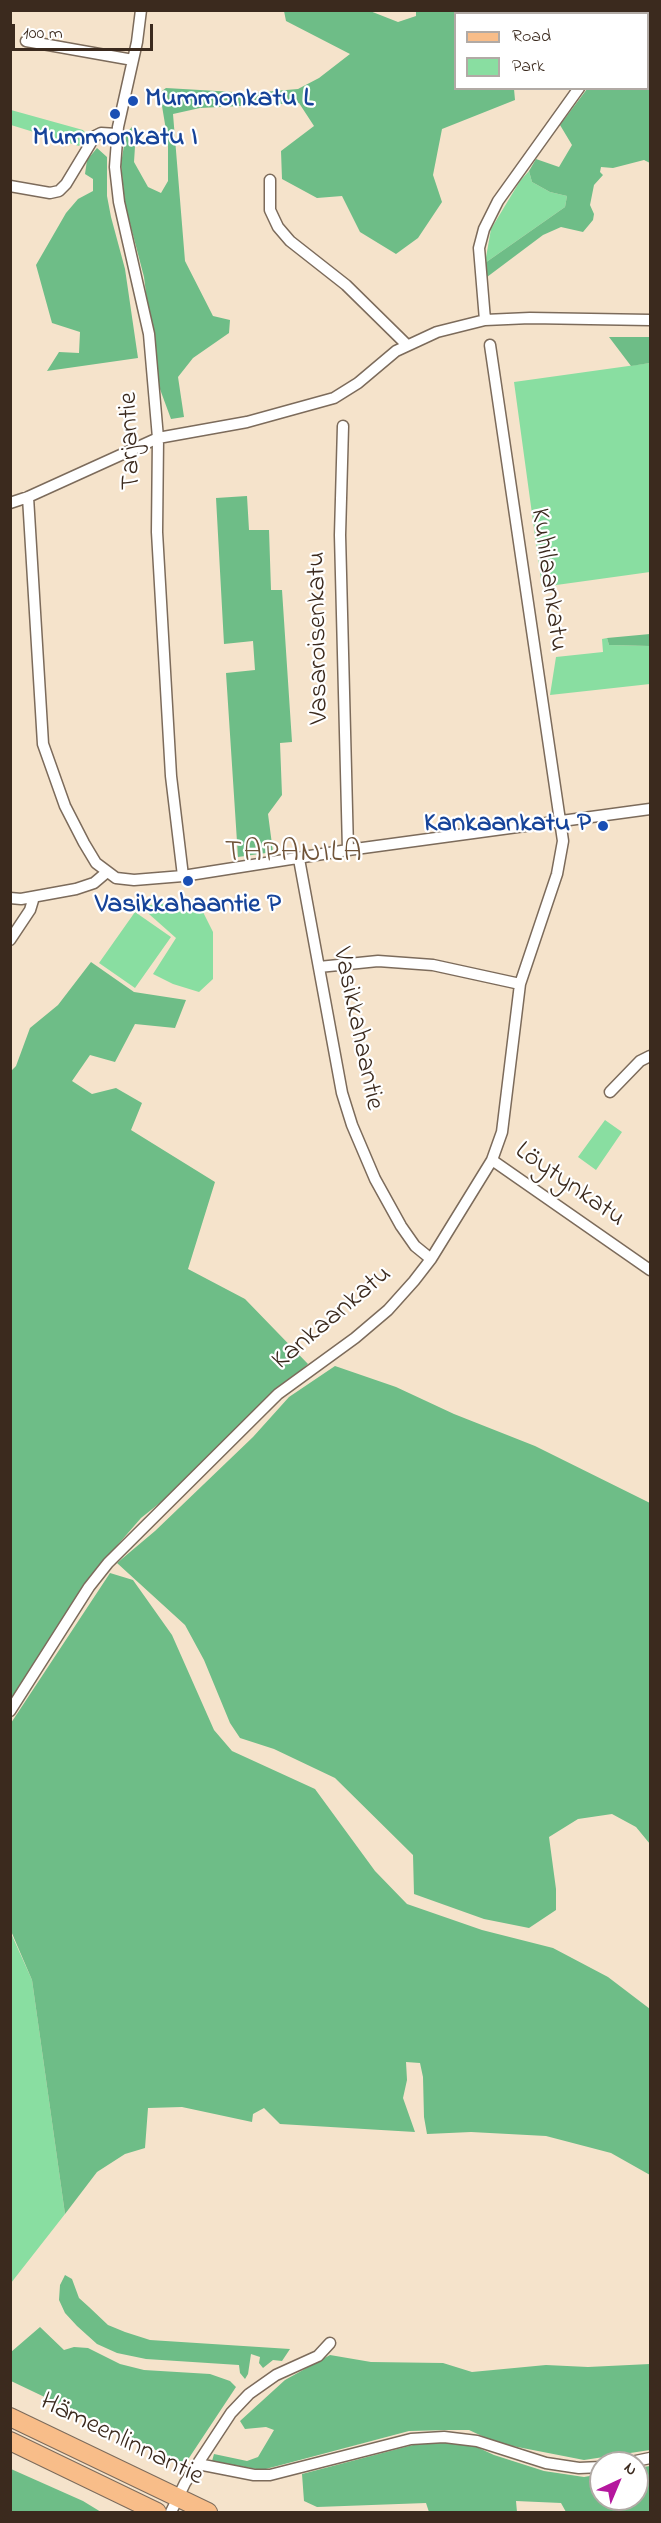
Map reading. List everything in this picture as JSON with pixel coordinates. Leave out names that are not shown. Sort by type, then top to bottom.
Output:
[{"type":"main road","name":"Hämeenlinnantie","points":[[10,2417],[174,2505],[208,2512]]},
{"type":"main road","name":"Hämeenlinnantie","points":[[10,2441],[157,2512]]},
{"type":"street","name":"Tarjantie","points":[[141,10],[117,134],[115,167],[119,202],[149,334],[158,438],[157,532],[171,776],[183,876]]},
{"type":"street","points":[[26,41],[133,60]]},
{"type":"street","points":[[485,321],[479,248],[484,229],[498,201],[578,90]]},
{"type":"street","points":[[10,186],[50,193],[59,191],[66,184],[95,136],[117,134]]},
{"type":"street","points":[[270,180],[270,210],[278,227],[290,241],[346,285],[406,344]]},
{"type":"street","points":[[10,503],[158,438],[247,422],[334,398],[358,383],[406,344],[437,332],[485,321],[530,318],[651,320]]},
{"type":"street","name":"Kuhilaankatu","points":[[490,345],[561,822]]},
{"type":"street","name":"Vasaroisenkatu","points":[[343,426],[340,535],[348,850]]},
{"type":"street","points":[[28,497],[43,744],[65,806],[96,863],[116,878],[134,880],[183,876],[348,850],[651,809]]},
{"type":"street","name":"Kankaankatu","points":[[10,1711],[89,1587],[108,1563],[278,1394],[355,1338],[388,1310],[431,1259],[492,1160],[502,1132],[520,984],[562,856],[561,822]]},
{"type":"street","name":"Vasikkahaantie","points":[[299,859],[342,1093],[352,1125],[375,1179],[401,1226],[415,1246],[431,1259]]},
{"type":"street","points":[[10,898],[34,897],[94,883],[107,872]]},
{"type":"street","points":[[10,940],[30,910],[34,897]]},
{"type":"street","points":[[319,967],[378,961],[423,964],[520,984]]},
{"type":"street","points":[[610,1092],[640,1061],[651,1056]]},
{"type":"street","name":"Löytynkatu","points":[[492,1160],[651,1270]]},
{"type":"street","points":[[174,2505],[231,2413],[249,2394],[276,2375],[318,2356],[330,2343]]},
{"type":"street","points":[[198,2464],[254,2475],[270,2475],[411,2439],[444,2437],[477,2440],[546,2463],[589,2468]]},
{"type":"green space","points":[[284,11],[370,11],[398,22],[416,16],[416,11],[554,11],[454,12],[454,90],[514,90],[515,100],[442,129],[433,175],[442,202],[418,238],[396,254],[360,232],[342,196],[317,198],[282,179],[281,151],[314,126],[299,103],[200,108],[173,114],[185,261],[213,316],[230,320],[229,333],[193,358],[178,377],[184,417],[171,419],[157,381],[144,277],[125,204],[121,164],[126,133],[132,127],[136,131],[134,162],[148,187],[161,193],[168,181],[168,142],[162,106],[158,103],[159,93],[166,88],[251,93],[298,89],[319,78],[350,54],[286,21]]},
{"type":"green space","points":[[649,29],[650,163],[644,160],[613,168],[601,167],[600,172],[603,175],[594,185],[590,205],[594,214],[593,220],[583,232],[561,227],[543,235],[487,277],[485,263],[565,207],[567,196],[550,192],[532,182],[529,171],[536,159],[559,167],[572,145],[560,125],[586,90],[649,90]]},
{"type":"green space","points":[[11,110],[83,130],[87,135],[79,146],[11,125]]},
{"type":"green space","points":[[97,148],[107,157],[107,196],[125,269],[138,358],[47,371],[59,352],[79,353],[80,332],[52,323],[36,265],[66,213],[78,199],[93,191],[93,179],[85,174],[87,160]]},
{"type":"green space","points":[[529,171],[532,182],[550,192],[567,196],[565,207],[485,263],[491,229],[520,181]]},
{"type":"green space","points":[[609,337],[650,337],[650,363],[631,366]]},
{"type":"green space","points":[[650,363],[650,572],[542,587],[514,382]]},
{"type":"green space","points":[[247,496],[249,530],[269,530],[271,590],[282,590],[292,742],[280,743],[282,795],[268,814],[273,852],[238,857],[226,673],[255,670],[253,641],[224,644],[216,498]]},
{"type":"green space","points":[[650,634],[650,646],[609,645],[607,638]]},
{"type":"green space","points":[[607,638],[609,645],[650,646],[650,684],[550,695],[556,657],[603,652],[602,639]]},
{"type":"green space","points":[[197,900],[213,932],[213,979],[199,992],[173,984],[153,974],[176,938],[140,906]]},
{"type":"green space","points":[[135,912],[171,937],[135,988],[99,963]]},
{"type":"green space","points":[[91,962],[134,992],[186,1000],[175,1028],[135,1024],[115,1062],[90,1055],[72,1081],[92,1094],[116,1088],[142,1103],[131,1130],[215,1182],[188,1269],[245,1299],[308,1364],[240,1424],[176,1490],[141,1518],[108,1556],[11,1702],[11,1071],[16,1066],[30,1028],[58,1005]]},
{"type":"green space","points":[[605,1120],[622,1132],[596,1170],[578,1157]]},
{"type":"green space","points":[[335,1366],[396,1387],[454,1414],[535,1446],[650,1503],[650,1844],[636,1827],[612,1814],[578,1819],[549,1837],[556,1889],[556,1910],[529,1928],[484,1919],[414,1894],[413,1855],[335,1778],[274,1749],[240,1738],[230,1723],[204,1660],[185,1625],[117,1563],[155,1531],[253,1437],[289,1397]]},
{"type":"green space","points":[[110,1573],[133,1580],[172,1635],[214,1730],[232,1751],[315,1789],[375,1871],[407,1904],[482,1930],[553,1948],[608,1977],[650,2009],[650,2175],[611,2153],[546,2136],[471,2132],[427,2134],[420,2063],[406,2062],[407,2080],[403,2098],[415,2132],[280,2124],[264,2108],[253,2114],[252,2122],[182,2107],[148,2108],[145,2148],[125,2154],[97,2172],[65,2214],[32,1980],[11,1931],[11,1723]]},
{"type":"green space","points":[[10,1931],[32,1980],[65,2214],[11,2283]]},
{"type":"green space","points":[[65,2275],[72,2279],[79,2298],[108,2325],[125,2332],[150,2340],[290,2349],[282,2361],[273,2360],[263,2368],[259,2363],[260,2357],[251,2354],[245,2379],[240,2373],[239,2365],[146,2359],[117,2353],[97,2344],[65,2313],[59,2300],[60,2285]]},
{"type":"green space","points":[[40,2327],[64,2350],[74,2347],[88,2348],[120,2364],[144,2370],[210,2374],[230,2381],[236,2387],[185,2464],[11,2381],[11,2352]]},
{"type":"green space","points":[[330,2355],[371,2362],[443,2363],[472,2372],[546,2365],[588,2367],[650,2364],[650,2450],[589,2451],[589,2459],[584,2460],[497,2443],[469,2430],[448,2430],[409,2431],[262,2470],[212,2461],[214,2454],[247,2461],[258,2457],[274,2430],[266,2427],[245,2429],[240,2421],[285,2380]]},
{"type":"green space","points":[[450,2440],[466,2442],[494,2455],[544,2471],[589,2476],[589,2511],[649,2511],[650,2466],[650,2512],[566,2512],[561,2503],[516,2501],[517,2512],[429,2512],[426,2503],[317,2507],[304,2501],[302,2474],[413,2445]]},
{"type":"green space","points":[[11,2469],[83,2501],[101,2512],[11,2512]]},
{"type":"place","name":"Mummonkatu L","points":[[133,101]]},
{"type":"place","name":"Mummonkatu I","points":[[115,114]]},
{"type":"place","name":"Kankaankatu P","points":[[603,826]]},
{"type":"place","name":"Vasikkahaantie P","points":[[188,881]]},
{"type":"district","name":"TAPANILA","points":[[294,855]]}]
